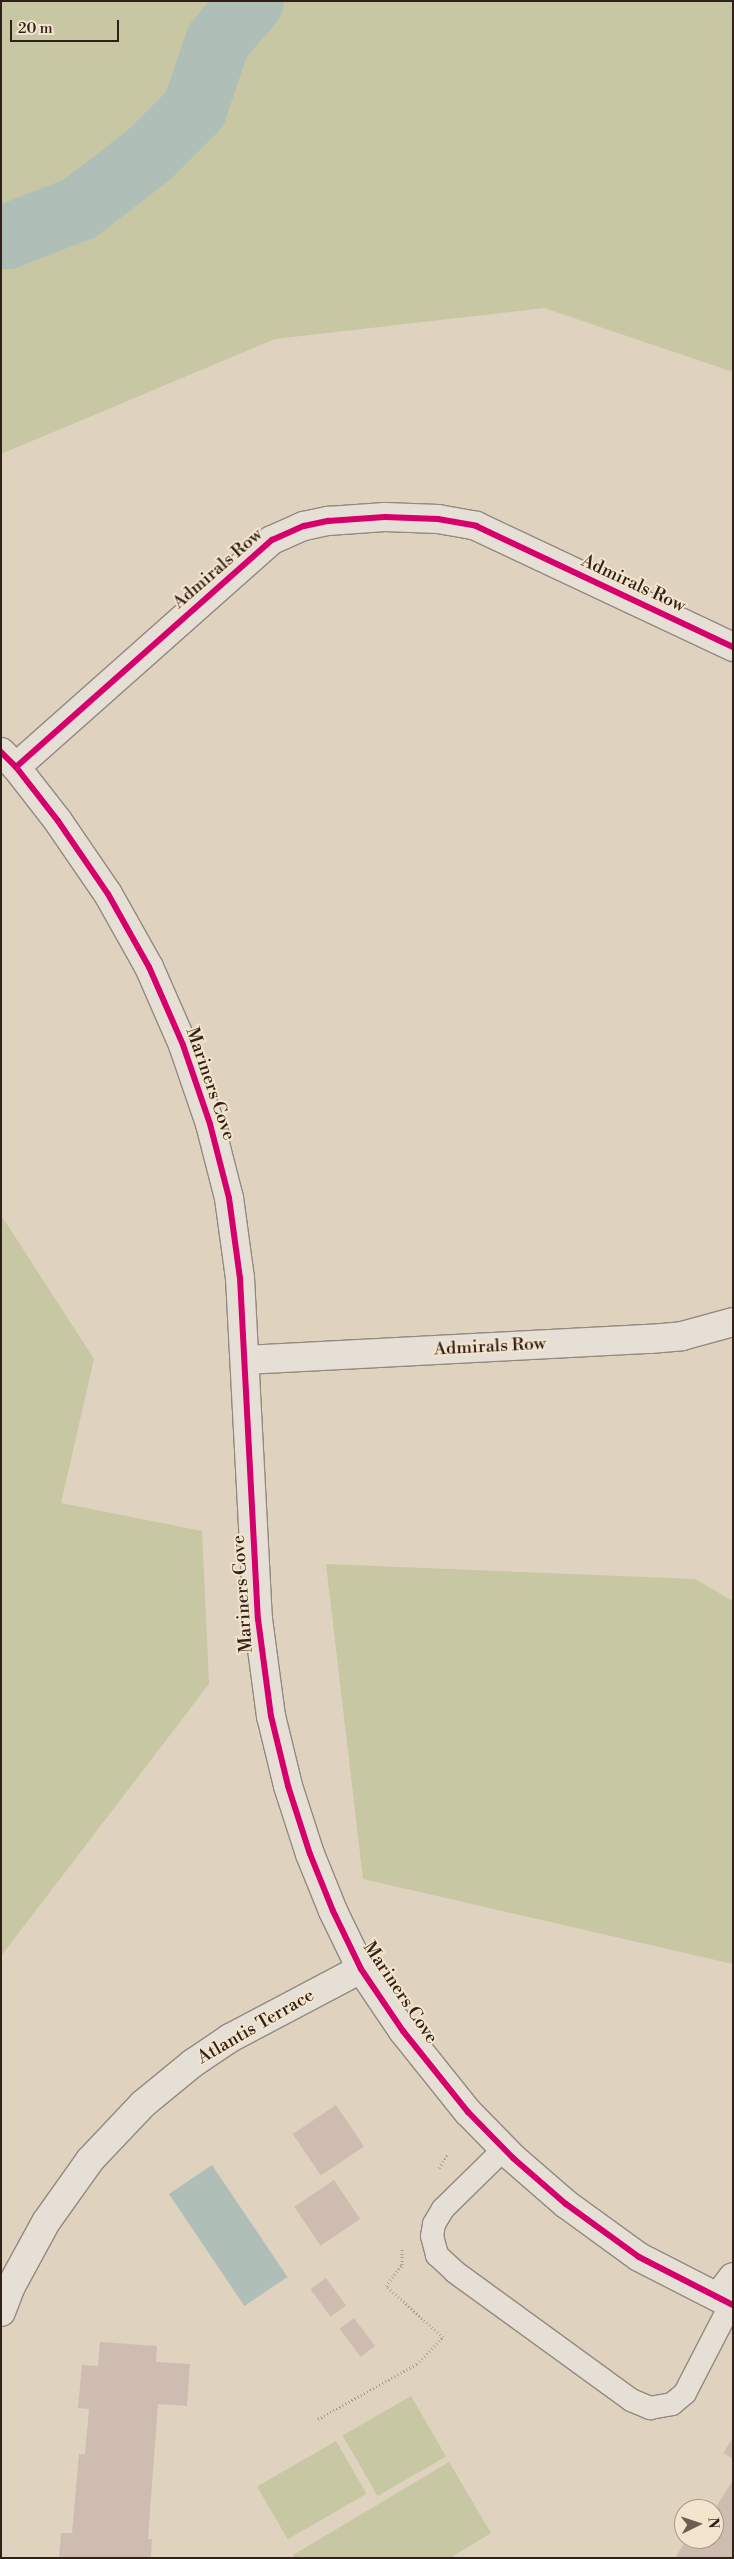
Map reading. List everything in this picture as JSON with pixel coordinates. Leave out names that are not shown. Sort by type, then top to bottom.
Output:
[{"type":"street","name":"Admirals Row","points":[[9,760],[272,540],[304,526],[328,521],[385,516],[438,519],[476,526],[733,647]]},
{"type":"street","name":"Mariners Cove","points":[[9,760],[108,894],[149,968],[183,1045],[210,1124],[229,1198],[240,1278],[258,1619],[272,1716],[288,1786],[310,1854],[361,1969],[421,2053],[468,2112],[504,2149],[566,2204],[639,2257],[729,2296]]},
{"type":"street","name":"Admirals Row","points":[[245,1360],[650,1339],[682,1336],[733,1322]]},
{"type":"street","name":"Atlantis Terrace","points":[[1,2312],[10,2288],[46,2222],[90,2160],[143,2104],[193,2063],[230,2038],[361,1969]]},
{"type":"lane","points":[[504,2149],[443,2209],[434,2224],[432,2236],[437,2255],[455,2272],[631,2400],[650,2408],[672,2404],[685,2393],[729,2296]]},
{"type":"path","points":[[434,2176],[448,2154]]},
{"type":"path","points":[[318,2420],[417,2364],[443,2337],[386,2286],[402,2265],[402,2247]]},
{"type":"green space","points":[[1,1],[733,1],[733,372],[544,308],[275,339],[1,454]]},
{"type":"green space","points":[[1,1215],[94,1359],[61,1503],[202,1531],[209,1684],[1,1956]]},
{"type":"green space","points":[[326,1564],[695,1579],[733,1601],[733,1964],[363,1879]]},
{"type":"green space","points":[[411,2396],[446,2457],[378,2496],[343,2436]]},
{"type":"green space","points":[[336,2441],[366,2494],[288,2539],[257,2486]]},
{"type":"green space","points":[[449,2462],[491,2533],[450,2558],[294,2558],[293,2555]]},
{"type":"shaded area","points":[[212,2165],[287,2277],[244,2306],[169,2194]]},
{"type":"building","points":[[336,2105],[364,2146],[321,2176],[293,2134]]},
{"type":"building","points":[[334,2180],[360,2219],[320,2246],[294,2207]]},
{"type":"building","points":[[326,2278],[346,2306],[331,2317],[311,2289]]},
{"type":"building","points":[[354,2318],[375,2346],[361,2357],[340,2329]]},
{"type":"building","points":[[100,2342],[157,2346],[156,2362],[190,2364],[187,2406],[158,2404],[148,2539],[152,2539],[151,2558],[59,2558],[61,2533],[72,2533],[79,2454],[85,2454],[89,2409],[78,2408],[82,2365],[98,2366]]},
{"type":"building","points":[[733,2438],[733,2459],[723,2453]]},
{"type":"building","points":[[733,2480],[733,2558],[675,2558],[681,2549],[724,2549],[724,2499],[721,2499]]},
{"type":"waterway","points":[[1,235],[7,236],[79,208],[149,154],[194,109],[217,41],[251,1]]},
{"type":"cycle path","points":[[16,767],[272,540],[304,526],[328,521],[385,517],[438,519],[476,526],[733,647]]},
{"type":"cycle path","points":[[1,752],[16,767],[58,821],[108,894],[149,967],[183,1045],[210,1124],[229,1198],[240,1278],[258,1619],[271,1716],[288,1786],[310,1854],[333,1911],[361,1969],[403,2031],[468,2112],[513,2158],[566,2204],[639,2257],[733,2305]]}]
